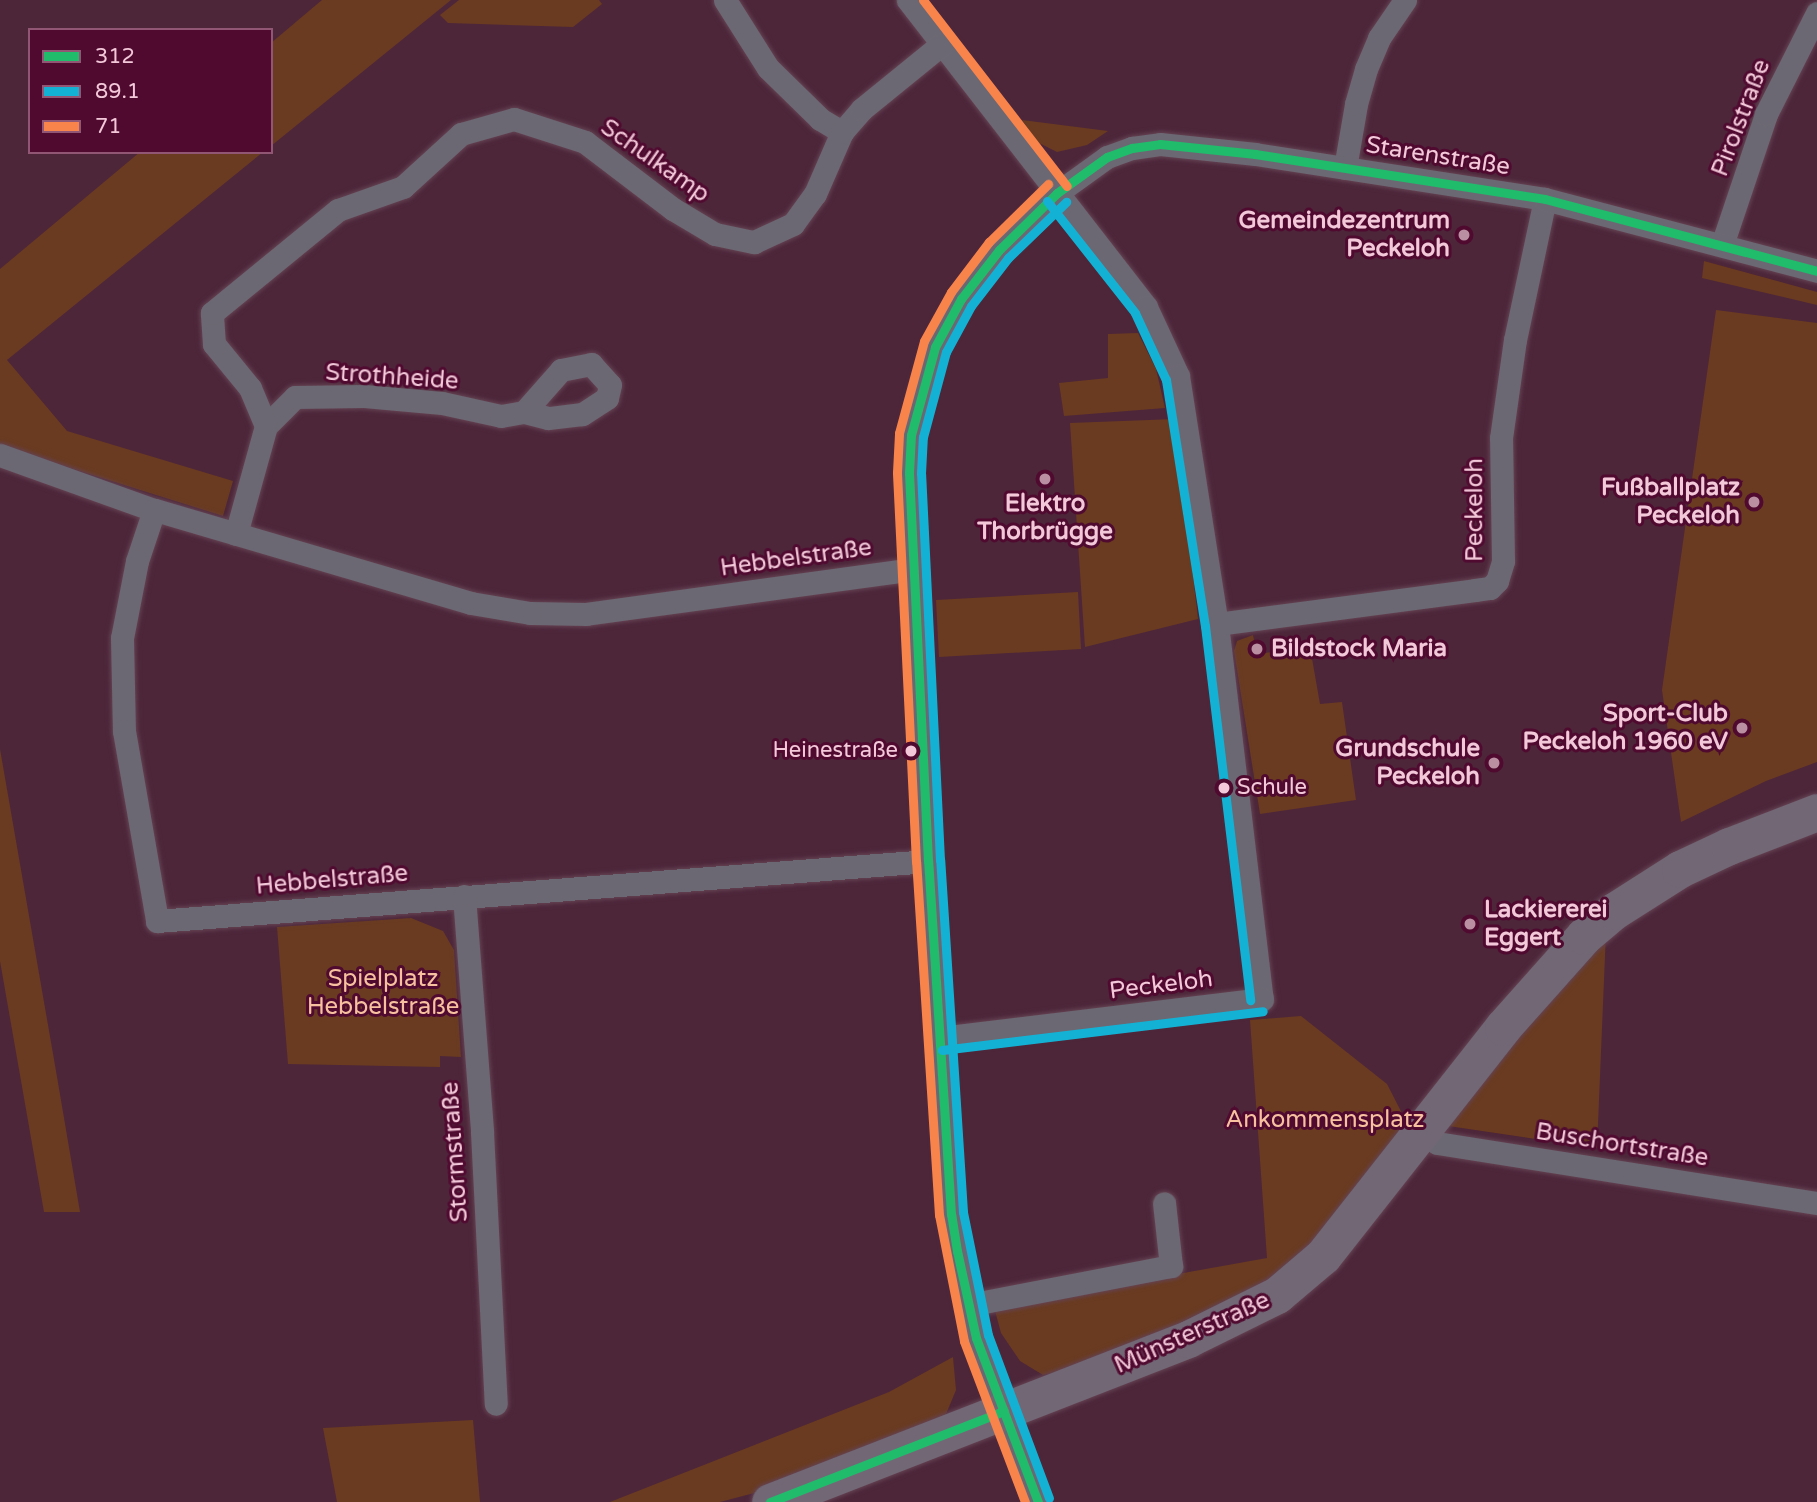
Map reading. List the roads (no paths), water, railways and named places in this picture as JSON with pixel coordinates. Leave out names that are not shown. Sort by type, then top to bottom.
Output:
[{"type":"main road","name":"Münsterstraße","points":[[771,1502],[1188,1339],[1277,1295],[1323,1256],[1545,977],[1614,911],[1680,869],[1729,846],[1817,812]]},
{"type":"street","points":[[725,0],[768,68],[820,119],[842,132]]},
{"type":"street","name":"Peckeloh","points":[[908,0],[1146,307],[1178,376],[1217,624],[1262,999],[941,1038]]},
{"type":"street","points":[[1345,168],[1356,104],[1366,69],[1379,38],[1405,0]]},
{"type":"street","name":"Pirolstraße","points":[[1722,245],[1766,114],[1817,13]]},
{"type":"street","name":"Schulkamp","points":[[266,426],[250,388],[214,344],[212,313],[338,211],[403,187],[461,134],[514,119],[585,142],[673,209],[715,234],[754,242],[793,224],[815,194],[842,132],[862,109],[942,44]]},
{"type":"street","name":"Starenstraße","points":[[1057,193],[1107,157],[1132,148],[1160,144],[1255,153],[1545,199],[1817,271]]},
{"type":"street","points":[[1038,1502],[976,1338],[951,1214],[928,861],[909,473],[911,435],[935,346],[961,299],[999,250],[1057,193]]},
{"type":"street","name":"Peckeloh","points":[[1217,624],[1475,590],[1490,587],[1497,581],[1503,561],[1501,438],[1515,340],[1545,199]]},
{"type":"street","name":"Strothheide","points":[[266,426],[295,397],[364,396],[442,403],[500,416],[524,412]]},
{"type":"street","points":[[236,534],[266,426]]},
{"type":"street","name":"Hebbelstraße","points":[[0,456],[154,510],[471,603],[530,613],[586,614],[914,569]]},
{"type":"street","name":"Hebbelstraße","points":[[154,510],[137,561],[122,638],[124,731],[157,921],[928,861]]},
{"type":"street","name":"Stormstraße","points":[[464,896],[482,1132],[496,1404]]},
{"type":"street","name":"Buschortstraße","points":[[1423,1130],[1437,1143],[1817,1203]]},
{"type":"street","points":[[968,1305],[1171,1266],[1164,1203]]},
{"type":"place","name":"Gemeindezentrum Peckeloh","points":[[1464,235]]},
{"type":"place","name":"Elektro Thorbrügge","points":[[1045,479]]},
{"type":"place","name":"Fußballplatz Peckeloh","points":[[1754,502]]},
{"type":"place","name":"Bildstock Maria","points":[[1257,649]]},
{"type":"place","name":"Sport-Club Peckeloh 1960 eV","points":[[1742,728]]},
{"type":"place","name":"Heinestraße","points":[[911,751]]},
{"type":"place","name":"Grundschule Peckeloh","points":[[1494,763]]},
{"type":"place","name":"Schule","points":[[1224,788]]},
{"type":"place","name":"Lackiererei Eggert","points":[[1470,924]]},
{"type":"park label","name":"Spielplatz Hebbelstraße","points":[[383,993]]},
{"type":"park label","name":"Ankommensplatz","points":[[1325,1120]]}]
